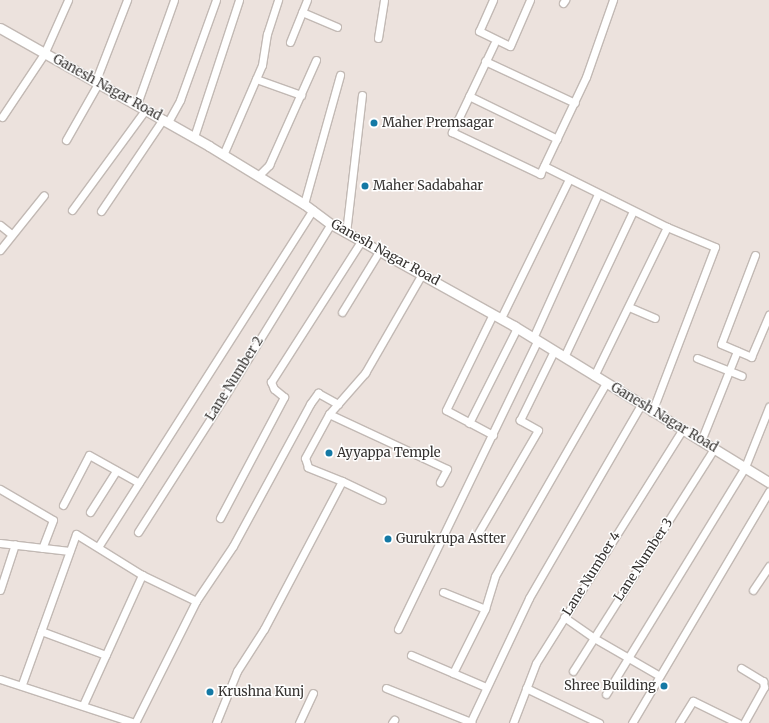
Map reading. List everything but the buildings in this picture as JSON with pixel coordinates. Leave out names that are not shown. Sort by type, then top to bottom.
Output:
[{"type":"street","points":[[2,117],[44,54],[68,0]]},
{"type":"street","points":[[66,140],[98,81],[127,0]]},
{"type":"street","points":[[137,104],[174,0]]},
{"type":"street","points":[[100,211],[180,100],[216,0]]},
{"type":"street","points":[[194,137],[239,0]]},
{"type":"street","points":[[223,155],[262,65],[267,34],[278,0]]},
{"type":"street","points":[[290,42],[307,0]]},
{"type":"street","points":[[378,38],[384,0]]},
{"type":"street","points":[[493,0],[479,31],[510,46],[530,0]]},
{"type":"street","points":[[494,44],[452,132],[540,174],[575,103],[612,0]]},
{"type":"street","points":[[302,12],[337,27]]},
{"type":"street","name":"Ganesh Nagar Road","points":[[0,28],[44,54],[98,81],[194,137],[304,204],[331,224],[497,316],[769,482]]},
{"type":"street","points":[[258,176],[269,165],[316,60]]},
{"type":"street","points":[[485,61],[575,103]]},
{"type":"street","points":[[304,204],[340,74]]},
{"type":"street","points":[[256,79],[301,95]]},
{"type":"street","points":[[346,233],[362,95]]},
{"type":"street","points":[[469,96],[557,139]]},
{"type":"street","points":[[72,210],[146,109]]},
{"type":"street","points":[[544,166],[666,227],[715,247],[652,412]]},
{"type":"street","points":[[493,435],[446,410],[569,179]]},
{"type":"street","points":[[398,629],[493,435],[598,194]]},
{"type":"street","points":[[0,250],[11,234],[44,195]]},
{"type":"street","points":[[98,547],[313,210]]},
{"type":"street","points":[[564,357],[633,210]]},
{"type":"street","name":"Lane Number 2","points":[[138,532],[226,396],[331,224]]},
{"type":"street","points":[[0,225],[11,234]]},
{"type":"street","points":[[594,376],[629,307],[666,227]]},
{"type":"street","points":[[220,518],[284,397],[274,389],[271,382],[361,241]]},
{"type":"street","points":[[342,312],[380,250]]},
{"type":"street","points":[[755,255],[721,344],[751,357],[769,315]]},
{"type":"street","points":[[382,500],[311,469],[305,462],[312,442],[329,414],[365,373],[422,274]]},
{"type":"street","points":[[629,307],[655,318]]},
{"type":"street","points":[[469,423],[517,328]]},
{"type":"street","points":[[477,535],[538,430],[520,420],[554,351]]},
{"type":"street","points":[[701,441],[737,351]]},
{"type":"street","points":[[697,358],[742,376]]},
{"type":"street","points":[[453,673],[484,610],[496,576],[606,383]]},
{"type":"street","points":[[0,679],[22,684],[135,723],[196,601],[233,546],[310,404],[318,393],[338,404]]},
{"type":"street","points":[[386,688],[471,722],[486,687],[529,598],[641,405]]},
{"type":"street","points":[[606,694],[627,657],[745,467],[769,407]]},
{"type":"street","points":[[329,414],[447,469],[440,482]]},
{"type":"street","name":"Lane Number 4","points":[[513,723],[536,663],[682,430]]},
{"type":"street","name":"Lane Number 3","points":[[573,671],[714,449]]},
{"type":"street","points":[[63,504],[89,455],[139,484]]},
{"type":"street","points":[[90,512],[116,471]]},
{"type":"street","points":[[216,723],[237,671],[264,629],[342,482]]},
{"type":"street","points":[[0,489],[53,520],[42,548]]},
{"type":"street","points":[[632,723],[658,675],[769,491]]},
{"type":"street","points":[[22,684],[76,534],[142,574],[196,601]]},
{"type":"street","points":[[0,542],[70,551]]},
{"type":"street","points":[[0,590],[15,544]]},
{"type":"street","points":[[753,590],[769,566]]},
{"type":"street","points":[[83,705],[142,574]]},
{"type":"street","points":[[443,592],[484,610]]},
{"type":"street","points":[[564,617],[594,638],[658,675]]},
{"type":"street","points":[[41,631],[106,655]]},
{"type":"street","points":[[410,655],[486,687]]},
{"type":"street","points":[[740,668],[763,681],[764,687],[744,723]]},
{"type":"street","points":[[526,688],[599,723]]},
{"type":"street","points":[[299,723],[313,693]]},
{"type":"street","points":[[679,723],[693,701],[738,723]]},
{"type":"place","name":"Maher Premsagar","points":[[374,123]]},
{"type":"place","name":"Maher Sadabahar","points":[[365,186]]},
{"type":"place","name":"Ayyappa Temple","points":[[329,453]]},
{"type":"place","name":"Gurukrupa Astter","points":[[388,539]]},
{"type":"place","name":"Shree Building","points":[[664,686]]},
{"type":"place","name":"Krushna Kunj","points":[[210,692]]}]
